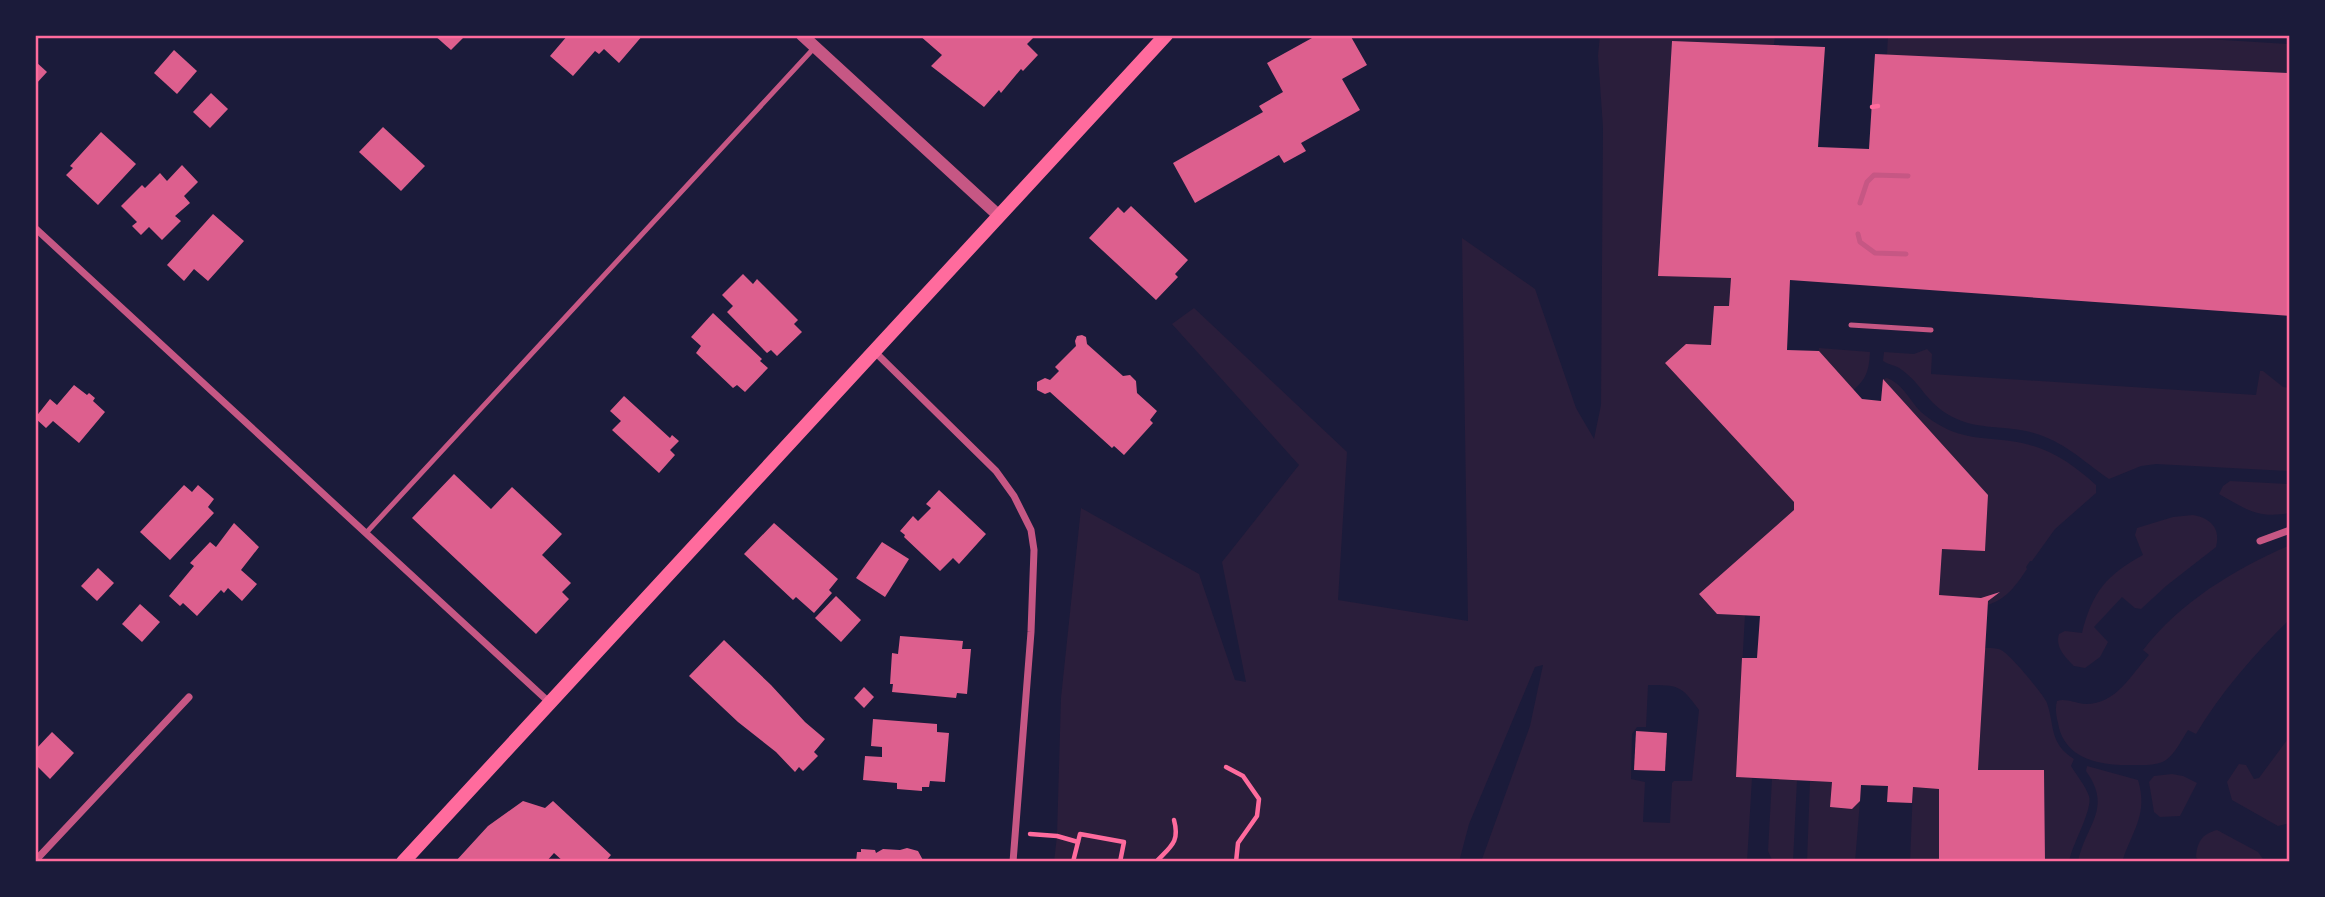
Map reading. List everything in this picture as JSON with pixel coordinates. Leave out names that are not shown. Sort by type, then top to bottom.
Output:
[{"type":"main road","points":[[403,862],[1166,35]]},
{"type":"street","points":[[802,35],[998,215]]},
{"type":"street","points":[[35,228],[550,703]]},
{"type":"street","points":[[874,351],[996,471],[1014,496],[1031,530],[1034,550],[1031,632],[1013,862]]},
{"type":"street","points":[[2260,541],[2290,530]]},
{"type":"street","points":[[35,861],[189,697]]},
{"type":"lane","points":[[366,533],[815,47]]},
{"type":"lane","points":[[1860,203],[1867,182],[1874,175],[1908,176]]},
{"type":"lane","points":[[1858,234],[1860,242],[1875,253],[1906,254]]},
{"type":"lane","points":[[1851,325],[1931,330]]},
{"type":"path","points":[[1226,767],[1243,776],[1259,799],[1257,816],[1238,843],[1236,862]]},
{"type":"path","points":[[1156,862],[1174,843],[1178,834],[1174,820]]},
{"type":"path","points":[[1073,862],[1080,834],[1125,842],[1120,862]]},
{"type":"path","points":[[1054,836],[1078,842]]},
{"type":"shaded area","points":[[1600,35],[1775,35],[1774,45],[1672,41],[1658,275],[1731,278],[1729,306],[1714,306],[1711,345],[1686,344],[1665,363],[1794,502],[1794,510],[1699,594],[1717,614],[1745,615],[1736,777],[1752,778],[1747,862],[1481,862],[1530,726],[1543,665],[1535,667],[1469,824],[1459,862],[1054,862],[1061,698],[1081,508],[1199,574],[1235,680],[1246,682],[1222,562],[1299,465],[1172,324],[1194,308],[1347,452],[1338,600],[1468,621],[1462,238],[1535,289],[1576,408],[1594,439],[1601,405],[1603,127],[1598,56]],"holes":[[[1648,685],[1678,688],[1699,710],[1692,781],[1672,783],[1670,823],[1643,822],[1645,782],[1631,779],[1632,734],[1637,727],[1646,727]]]},
{"type":"shaded area","points":[[1888,35],[2142,35],[2290,44],[2290,73],[1887,55]]},
{"type":"shaded area","points":[[1819,348],[1870,352],[1864,378],[1853,390]]},
{"type":"shaded area","points":[[1927,349],[1932,354],[1931,374],[2256,395],[2260,371],[2263,371],[2283,387],[2290,388],[2290,471],[2156,464],[2141,466],[2109,479],[2070,450],[2050,439],[2026,431],[1974,424],[1947,414],[1902,370],[1883,361],[1884,352],[1914,354]]},
{"type":"shaded area","points":[[1887,378],[1902,388],[1921,412],[1943,427],[1972,437],[2012,441],[2043,449],[2071,465],[2096,485],[2096,493],[2055,529],[2015,586],[1995,602],[1988,605],[1988,601],[1999,592],[1981,598],[1939,595],[1942,549],[1985,550],[1988,495],[1883,379]]},
{"type":"shaded area","points":[[2230,481],[2290,484],[2290,513],[2260,514],[2219,494],[2223,486]]},
{"type":"shaded area","points":[[2193,515],[2213,525],[2217,535],[2216,547],[2141,609],[2135,608],[2122,597],[2094,627],[2108,642],[2100,657],[2085,668],[2074,666],[2060,647],[2059,634],[2065,631],[2082,633],[2102,586],[2119,570],[2143,555],[2135,535],[2137,528],[2173,517]]},
{"type":"shaded area","points":[[2290,545],[2290,619],[2239,674],[2196,734],[2188,730],[2169,757],[2150,765],[2097,762],[2076,753],[2068,745],[2058,723],[2057,701],[2095,703],[2114,694],[2149,655],[2143,650],[2174,616],[2229,576]]},
{"type":"shaded area","points":[[1985,648],[1998,649],[2005,653],[2047,703],[2057,741],[2074,759],[2071,766],[2089,796],[2088,810],[2069,862],[2045,862],[2044,770],[1978,770]]},
{"type":"shaded area","points":[[2290,736],[2290,777],[2287,783],[2290,792],[2290,823],[2278,826],[2232,800],[2227,782],[2239,764],[2246,765],[2254,779],[2259,778]]},
{"type":"shaded area","points":[[2087,766],[2138,780],[2141,811],[2123,859],[2129,862],[2078,862],[2097,806],[2094,784],[2086,771]]},
{"type":"shaded area","points":[[2172,774],[2197,783],[2180,816],[2160,817],[2154,812],[2149,782],[2154,776]]},
{"type":"shaded area","points":[[1772,779],[1797,780],[1793,862],[1773,862],[1768,851]]},
{"type":"shaded area","points":[[1810,781],[1832,782],[1830,807],[1852,809],[1860,801],[1855,862],[1807,862]]},
{"type":"shaded area","points":[[1913,787],[1939,789],[1939,862],[1910,862]]},
{"type":"shaded area","points":[[2217,830],[2258,852],[2265,862],[2200,862],[2196,857],[2199,843],[2204,836]]},
{"type":"building","points":[[434,35],[466,35],[451,50]]},
{"type":"building","points":[[568,35],[643,35],[619,63],[604,49],[599,54],[595,51],[573,76],[550,56]]},
{"type":"building","points":[[919,35],[1036,35],[1027,44],[1038,55],[984,107],[931,66],[942,55]]},
{"type":"building","points":[[1311,35],[1350,35],[1367,65],[1342,79],[1360,110],[1301,143],[1306,151],[1284,163],[1279,155],[1195,203],[1173,163],[1263,112],[1259,106],[1283,92],[1267,63],[1312,38]]},
{"type":"building","points":[[1672,41],[1825,47],[1818,147],[1869,149],[1875,54],[2290,73],[2290,316],[1790,280],[1787,350],[1819,351],[1862,399],[1881,401],[1883,379],[1988,495],[1985,551],[1942,549],[1939,595],[1981,598],[2000,592],[1988,601],[1978,770],[2044,770],[2045,862],[1939,862],[1939,789],[1913,787],[1912,803],[1887,802],[1888,786],[1861,785],[1860,801],[1852,809],[1830,807],[1832,782],[1736,777],[1742,658],[1757,658],[1760,616],[1717,614],[1699,594],[1794,510],[1794,502],[1665,363],[1686,344],[1711,345],[1714,306],[1729,306],[1731,278],[1658,276]]},
{"type":"building","points":[[174,50],[197,71],[177,94],[154,73]]},
{"type":"building","points":[[35,61],[47,72],[35,85]]},
{"type":"building","points":[[211,93],[228,109],[210,128],[193,112]]},
{"type":"building","points":[[383,127],[425,166],[401,191],[359,152]]},
{"type":"building","points":[[101,132],[136,164],[98,205],[66,175],[73,168],[70,166]]},
{"type":"building","points":[[182,165],[198,182],[184,196],[190,203],[175,216],[181,221],[162,240],[149,227],[141,235],[132,226],[137,222],[121,206],[142,185],[145,188],[160,173],[167,181]]},
{"type":"building","points":[[1131,206],[1188,260],[1175,274],[1178,277],[1156,300],[1089,238],[1118,207],[1124,213]]},
{"type":"building","points":[[213,214],[244,241],[208,281],[194,269],[184,281],[167,265]]},
{"type":"building","points":[[743,274],[753,284],[757,279],[798,320],[794,324],[802,332],[777,356],[771,350],[767,353],[727,312],[733,306],[722,295]]},
{"type":"building","points":[[713,313],[762,359],[760,361],[768,368],[745,392],[737,385],[733,388],[696,353],[701,346],[691,337]]},
{"type":"building","points":[[1077,336],[1086,337],[1087,344],[1123,376],[1130,375],[1136,381],[1137,393],[1157,411],[1150,420],[1153,423],[1124,455],[1114,446],[1112,448],[1050,392],[1045,394],[1037,390],[1037,382],[1045,378],[1050,380],[1059,371],[1055,367],[1076,346]]},
{"type":"building","points":[[74,385],[95,398],[93,401],[105,412],[79,443],[53,421],[46,428],[35,418],[50,399],[57,405]]},
{"type":"building","points":[[624,396],[670,438],[672,435],[679,441],[670,450],[675,455],[659,473],[612,430],[621,421],[610,411]]},
{"type":"building","points":[[454,474],[491,509],[512,487],[562,534],[542,555],[571,583],[562,592],[569,599],[536,634],[412,518]]},
{"type":"building","points":[[184,485],[192,492],[198,485],[214,499],[208,507],[214,513],[170,560],[140,532]]},
{"type":"building","points":[[939,490],[986,534],[959,564],[953,558],[940,571],[900,531],[913,516],[918,521],[931,508],[926,504]]},
{"type":"building","points":[[234,523],[259,547],[241,570],[257,584],[242,601],[228,588],[224,593],[221,590],[197,616],[183,603],[180,606],[169,596],[194,566],[190,563],[210,542],[216,547]]},
{"type":"building","points":[[774,523],[838,579],[829,590],[832,593],[814,613],[796,597],[793,600],[744,554]]},
{"type":"building","points":[[882,542],[909,559],[885,597],[856,578]]},
{"type":"building","points":[[98,568],[114,583],[97,601],[81,586]]},
{"type":"building","points":[[836,596],[861,620],[841,642],[815,618]]},
{"type":"building","points":[[140,604],[160,622],[142,642],[122,624]]},
{"type":"building","points":[[900,636],[963,641],[962,649],[971,649],[967,694],[957,693],[956,698],[892,692],[892,653],[898,654]]},
{"type":"building","points":[[724,640],[825,739],[814,752],[818,756],[803,771],[799,767],[795,772],[689,676]]},
{"type":"building","points":[[864,687],[874,697],[864,708],[854,698]]},
{"type":"building","points":[[873,719],[937,724],[937,732],[949,733],[945,782],[930,781],[929,787],[922,787],[922,791],[897,789],[897,783],[863,780],[865,756],[882,757],[882,747],[871,746]]},
{"type":"building","points":[[1636,731],[1667,733],[1665,771],[1634,770]]},
{"type":"building","points":[[52,732],[74,753],[50,779],[35,764],[35,750]]},
{"type":"building","points":[[523,801],[545,808],[553,801],[611,855],[605,862],[564,862],[554,853],[546,862],[455,862],[488,826]]},
{"type":"building","points":[[907,848],[918,851],[924,862],[856,862],[857,852],[861,852],[861,849],[875,850],[876,853],[883,849]]}]
